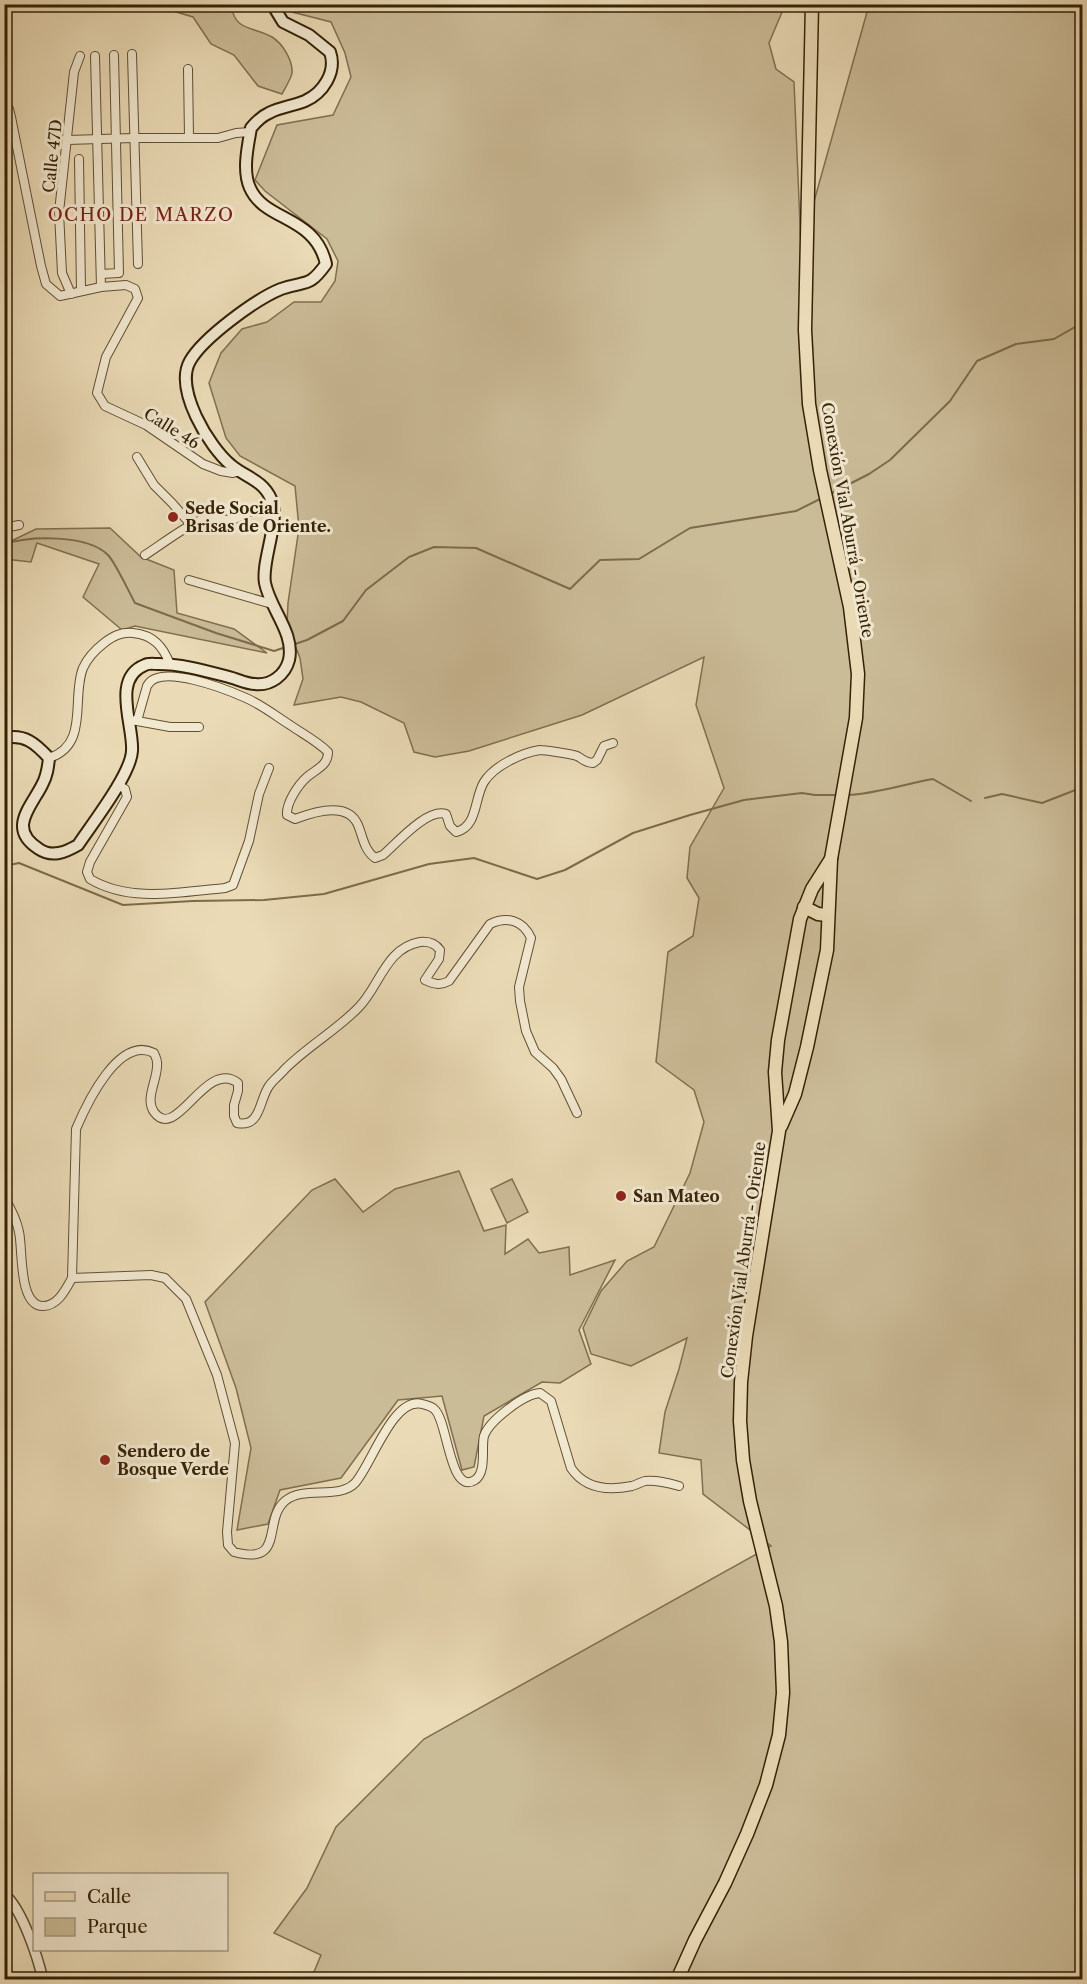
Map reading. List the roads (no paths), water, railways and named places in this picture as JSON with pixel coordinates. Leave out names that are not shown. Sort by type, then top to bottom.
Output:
[{"type":"main road","points":[[4,738],[15,736],[28,739],[48,758],[48,770],[43,784],[24,814],[23,828],[31,844],[43,852],[53,854],[68,851],[78,844],[128,769],[132,755],[133,721],[126,700],[126,687],[133,673],[146,664],[170,664],[256,685],[272,682],[282,673],[289,661],[289,644],[284,626],[272,604],[265,582],[274,513],[273,501],[259,482],[240,471],[214,449],[186,388],[188,364],[195,353],[234,318],[252,305],[282,289],[309,282],[317,277],[326,264],[324,251],[316,239],[302,227],[265,205],[249,188],[247,166],[251,128],[270,112],[315,95],[327,81],[333,67],[330,52],[309,36],[283,22],[272,4]]},
{"type":"main road","name":"Conexión Vial Aburrá - Oriente","points":[[677,1980],[747,1834],[766,1785],[779,1735],[783,1665],[776,1606],[750,1501],[743,1460],[740,1420],[741,1382],[746,1336],[779,1133],[795,1094],[827,950],[831,854],[856,718],[858,674],[850,607],[820,470],[809,404],[805,330],[812,4]]},
{"type":"main road","name":"Conexión Vial Aburrá - Oriente","points":[[779,1133],[775,1072],[778,1040],[800,919],[812,889],[831,854]]},
{"type":"main road","points":[[812,889],[823,895],[829,902]]},
{"type":"main road","points":[[804,907],[818,914],[827,915]]},
{"type":"main road","points":[[775,1072],[793,1075],[798,1080]]},
{"type":"main road","points":[[776,1091],[795,1094]]},
{"type":"street","points":[[132,54],[138,264]]},
{"type":"street","points":[[101,274],[118,273],[114,55]]},
{"type":"street","name":"Calle 47D","points":[[71,294],[62,273],[59,212],[74,72],[80,56]]},
{"type":"street","points":[[5,102],[11,117],[35,243],[46,284],[60,296],[101,287],[95,56]]},
{"type":"street","points":[[188,69],[189,138]]},
{"type":"street","points":[[67,140],[218,138],[250,132]]},
{"type":"street","points":[[79,159],[81,290]]},
{"type":"street","name":"Calle 46","points":[[101,287],[126,285],[135,289],[138,298],[106,357],[98,393],[105,406],[146,425],[203,464],[220,471],[233,473],[240,471]]},
{"type":"street","points":[[137,457],[154,485],[192,526]]},
{"type":"street","points":[[145,555],[211,517],[219,517],[227,521],[233,520],[273,501]]},
{"type":"street","points":[[4,528],[19,525]]},
{"type":"street","points":[[189,580],[272,604]]},
{"type":"street","points":[[48,758],[59,753],[68,744],[74,731],[78,711],[82,669],[92,653],[109,639],[121,633],[136,633],[152,639],[163,647],[170,664]]},
{"type":"street","points":[[199,727],[170,727],[133,721],[149,681],[158,677],[190,679],[246,698],[267,709],[318,743],[328,752],[328,757],[321,768],[306,778],[288,803],[287,815],[295,819],[318,812],[347,814],[357,822],[370,854],[378,858],[424,819],[437,813],[446,814],[450,825],[456,832],[466,829],[471,821],[480,789],[487,778],[493,771],[518,757],[546,750],[576,756],[593,763],[597,760],[601,749],[613,743]]},
{"type":"street","points":[[118,785],[125,789],[127,797],[90,862],[87,872],[90,879],[118,891],[144,895],[225,888],[233,885],[241,866],[268,768]]},
{"type":"street","points":[[4,1197],[19,1231],[23,1276],[28,1294],[34,1303],[41,1306],[51,1305],[59,1298],[72,1278],[76,1129],[84,1110],[120,1059],[132,1051],[147,1049],[154,1053],[157,1063],[151,1097],[152,1110],[159,1117],[166,1119],[182,1111],[210,1083],[232,1078],[238,1083],[234,1116],[237,1123],[251,1122],[257,1116],[269,1086],[300,1054],[346,1021],[362,1004],[393,956],[405,947],[429,941],[437,945],[440,950],[439,959],[425,980],[440,984],[449,981],[490,924],[500,919],[519,923],[531,938],[519,987],[526,1031],[535,1052],[553,1068],[561,1079],[578,1113]]},
{"type":"street","points":[[72,1278],[151,1275],[165,1278],[186,1299],[217,1376],[234,1443],[228,1532],[228,1545],[234,1552],[254,1555],[261,1553],[273,1535],[274,1522],[279,1509],[286,1500],[312,1492],[334,1492],[352,1486],[399,1412],[412,1403],[424,1404],[435,1409],[441,1419],[454,1468],[459,1478],[463,1480],[477,1479],[483,1460],[484,1436],[489,1425],[528,1396],[540,1393],[551,1401],[571,1468],[585,1483],[613,1489],[645,1481],[679,1486]]},
{"type":"street","points":[[4,1894],[10,1899],[33,1947]]},
{"type":"street","points":[[34,1951],[44,1980]]},
{"type":"waterway","points":[[830,494],[869,474],[890,460],[950,401],[977,361],[1016,344],[1054,339],[1082,323]]},
{"type":"waterway","points":[[292,645],[307,640],[343,621],[366,590],[409,557],[434,547],[476,548],[570,589],[600,560],[639,559],[690,528],[796,511],[822,498]]},
{"type":"waterway","points":[[4,544],[43,538],[87,543],[108,555],[135,603],[216,633],[274,651],[286,647]]},
{"type":"waterway","points":[[847,795],[879,791],[933,779],[971,801]]},
{"type":"waterway","points":[[985,798],[1002,794],[1042,803],[1078,789],[1082,791]]},
{"type":"waterway","points":[[4,866],[19,863],[123,905],[264,900],[324,894],[429,864],[474,858],[537,879],[565,870],[633,833],[690,815],[744,800],[802,793],[838,795]]},
{"type":"place","name":"Sede Social Brisas de Oriente.","points":[[173,517]]},
{"type":"place","name":"San Mateo","points":[[621,1196]]},
{"type":"place","name":"Sendero de Bosque Verde","points":[[105,1460]]},
{"type":"district","name":"OCHO DE MARZO","points":[[141,215]]}]
